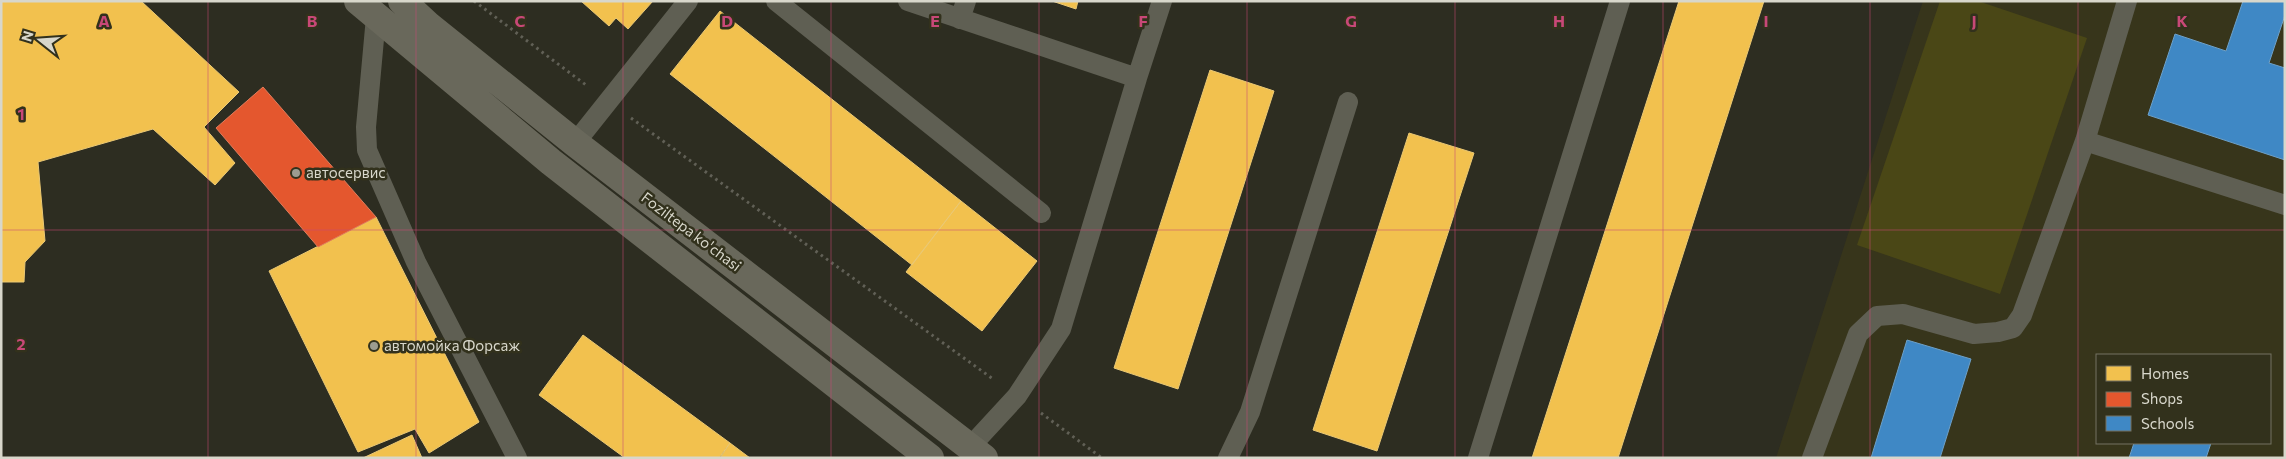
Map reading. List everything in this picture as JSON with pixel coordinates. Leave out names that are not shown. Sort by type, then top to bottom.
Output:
[{"type":"main road","name":"Foziltepa ko'chasi","points":[[402,1],[575,143],[977,452]]},
{"type":"main road","name":"Foziltepa ko'chasi","points":[[367,9],[551,162],[930,458]]},
{"type":"lane","points":[[575,143],[607,100],[688,1]]},
{"type":"lane","points":[[776,1],[1041,213]]},
{"type":"lane","points":[[908,1],[963,10],[1138,78]]},
{"type":"lane","points":[[977,452],[1061,329],[1162,1]]},
{"type":"lane","points":[[1478,458],[1620,1]]},
{"type":"lane","points":[[1812,458],[1858,334],[1878,316],[1903,314],[1974,334],[1998,332],[2013,328],[2022,315],[2085,141],[2127,1]]},
{"type":"lane","points":[[367,9],[367,150],[416,262],[517,458]]},
{"type":"lane","points":[[1228,458],[1250,412],[1348,102]]},
{"type":"lane","points":[[2085,141],[2285,205]]},
{"type":"path","points":[[474,1],[607,100],[1102,458]]},
{"type":"shaded area","points":[[1923,1],[2285,1],[2285,458],[1776,458]]},
{"type":"shaded area","points":[[1940,1],[1978,1],[2087,38],[2000,294],[1857,245]]},
{"type":"building: Homes","points":[[1,1],[141,1],[239,92],[204,127],[235,163],[215,185],[153,129],[38,162],[45,241],[25,262],[24,282],[1,282]]},
{"type":"building: Homes","points":[[581,1],[653,1],[628,29],[616,18],[609,26]]},
{"type":"building: Homes","points":[[1052,1],[1078,1],[1076,9]]},
{"type":"building: Homes","points":[[1679,1],[1764,1],[1618,458],[1532,458]]},
{"type":"building: Homes","points":[[720,11],[961,201],[912,265],[670,74]]},
{"type":"building: Homes","points":[[1210,70],[1274,91],[1178,389],[1114,368]]},
{"type":"building: Homes","points":[[1409,133],[1474,153],[1377,451],[1313,430]]},
{"type":"building: Homes","points":[[961,201],[1037,261],[982,331],[906,272]]},
{"type":"building: Homes","name":"автомойка Форсаж","points":[[376,217],[479,422],[429,453],[415,429],[358,452],[269,271]]},
{"type":"building: Homes","points":[[583,335],[730,443],[719,458],[625,458],[539,395]]},
{"type":"building: Homes","points":[[412,435],[422,458],[363,458]]},
{"type":"building: Homes","points":[[730,443],[750,458],[720,458]]},
{"type":"building: Shops","name":"автосервис","points":[[263,87],[376,217],[318,247],[216,128]]},
{"type":"building: Schools","points":[[2243,1],[2285,1],[2285,15],[2269,63],[2285,68],[2285,160],[2148,115],[2175,34],[2226,51]]},
{"type":"building: Schools","points":[[1907,340],[1971,359],[1940,458],[1871,458]]},
{"type":"building: Schools","points":[[2134,444],[2211,444],[2206,458],[2129,458]]},
{"type":"place","name":"автосервис","points":[[296,173]]},
{"type":"place","name":"автомойка Форсаж","points":[[374,346]]}]
